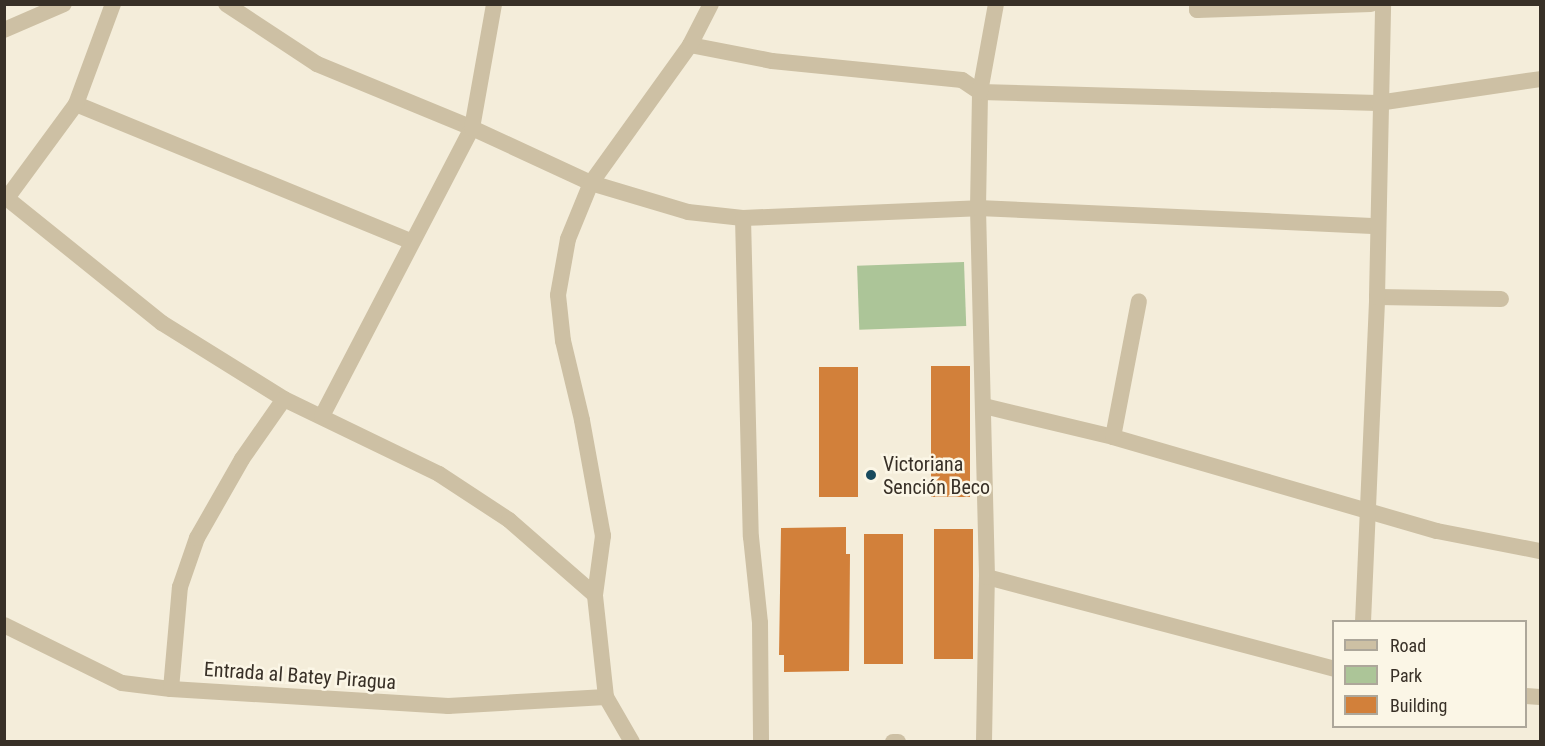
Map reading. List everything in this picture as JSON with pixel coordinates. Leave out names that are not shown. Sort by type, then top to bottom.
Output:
[{"type":"street","points":[[4,30],[64,4]]},
{"type":"street","points":[[112,4],[76,104],[6,197],[162,323],[284,399],[440,474],[509,520],[595,595]]},
{"type":"street","points":[[226,4],[317,64],[472,128],[591,183],[688,212],[743,218],[978,208],[1378,226]]},
{"type":"street","points":[[322,417],[472,128],[494,4]]},
{"type":"street","points":[[632,741],[606,697],[595,595],[603,536],[582,420],[563,341],[558,295],[568,239],[591,183],[690,45],[711,4]]},
{"type":"street","points":[[984,741],[987,577],[978,208],[980,92],[996,4]]},
{"type":"street","points":[[1197,4],[1197,10],[1371,4]]},
{"type":"street","points":[[1363,620],[1377,297],[1378,103],[1383,4]]},
{"type":"street","points":[[690,45],[772,61],[962,80],[980,92],[1378,103],[1540,79]]},
{"type":"street","points":[[76,104],[412,243]]},
{"type":"street","points":[[743,218],[751,537],[760,623],[761,741]]},
{"type":"street","points":[[1377,297],[1501,299]]},
{"type":"street","points":[[1113,437],[1139,301]]},
{"type":"street","points":[[171,689],[180,587],[197,538],[242,459],[284,399]]},
{"type":"street","points":[[984,406],[1113,437],[1437,531],[1540,551]]},
{"type":"street","points":[[987,577],[1332,668]]},
{"type":"street","name":"Entrada al Batey Piragua","points":[[4,625],[122,682],[171,689],[448,706],[606,697]]},
{"type":"street","points":[[892,741],[898,741]]},
{"type":"green space","points":[[964,262],[966,326],[859,330],[857,266]]},
{"type":"building","points":[[931,366],[970,366],[970,497],[931,497]]},
{"type":"building","points":[[819,367],[858,367],[858,497],[819,497]]},
{"type":"building","points":[[846,527],[846,554],[850,554],[849,671],[784,672],[784,655],[779,655],[781,528]]},
{"type":"building","points":[[934,529],[973,529],[973,659],[934,659]]},
{"type":"building","points":[[864,534],[903,534],[903,664],[864,664]]},
{"type":"place","name":"Victoriana Sención Beco","points":[[871,475]]}]
